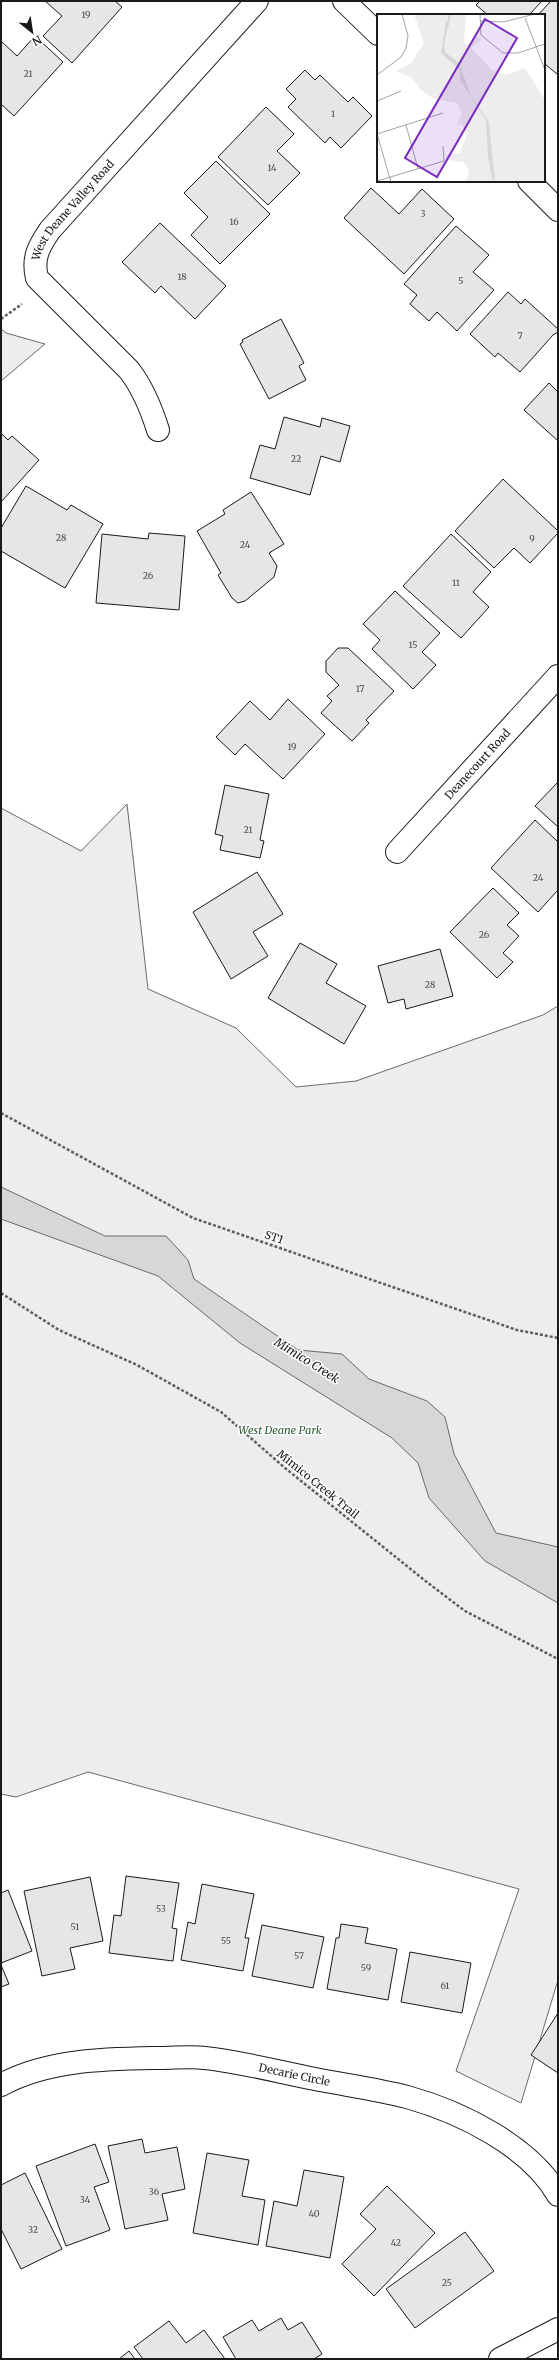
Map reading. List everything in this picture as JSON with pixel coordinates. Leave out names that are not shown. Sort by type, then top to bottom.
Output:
[{"type":"street","name":"West Deane Valley Road","points":[[158,430],[149,404],[137,381],[129,370],[37,278],[35,270],[37,250],[50,230],[257,1]]},
{"type":"street","points":[[344,1],[377,33]]},
{"type":"street","points":[[530,182],[558,210]]},
{"type":"street","name":"Deanecourt Road","points":[[397,852],[558,676]]},
{"type":"street","name":"Decarie Circle","points":[[1,2085],[21,2074],[71,2063],[131,2058],[204,2057],[408,2097],[489,2132],[522,2152],[553,2187],[558,2196]]},
{"type":"street","points":[[500,2359],[558,2329]]},
{"type":"path","name":"ST1","points":[[1,1113],[193,1218],[517,1330],[558,1338]]},
{"type":"path","name":"Mimico Creek Trail","points":[[1,1293],[59,1330],[137,1365],[221,1412],[285,1468],[459,1606],[558,1659]]},
{"type":"shaded area","points":[[1,329],[6,333],[45,344],[1,381]]},
{"type":"shaded area","name":"West Deane Park","points":[[127,804],[148,989],[236,1028],[296,1087],[356,1081],[543,1015],[558,1006],[558,1980],[521,2103],[456,2071],[519,1889],[88,1772],[16,1797],[1,1794],[1,808],[81,851]]},
{"type":"water","name":"Mimico Creek","points":[[1,1187],[105,1236],[166,1236],[188,1260],[194,1279],[298,1350],[342,1354],[369,1379],[427,1401],[445,1417],[454,1454],[496,1533],[558,1547],[558,1603],[485,1561],[429,1498],[418,1463],[392,1438],[240,1343],[158,1276],[1,1219]]},
{"type":"building","points":[[45,1],[115,1],[122,7],[72,63],[43,36],[62,16]]},
{"type":"building","points":[[480,1],[542,1],[530,14],[487,14],[476,5]]},
{"type":"building","points":[[551,1],[558,1],[558,75],[545,64],[545,14],[539,14]]},
{"type":"building","points":[[35,36],[63,62],[14,116],[1,104],[1,41],[17,56]]},
{"type":"building","points":[[305,70],[315,80],[320,75],[348,102],[353,97],[372,116],[341,148],[330,137],[325,143],[288,107],[296,99],[286,89]]},
{"type":"building","points":[[266,107],[294,134],[277,151],[300,173],[268,205],[218,157]]},
{"type":"building","points":[[216,161],[270,214],[220,264],[191,235],[208,217],[184,193]]},
{"type":"building","points":[[371,188],[399,214],[422,189],[454,219],[404,274],[344,218]]},
{"type":"building","points":[[160,223],[226,286],[195,319],[161,286],[155,293],[122,262]]},
{"type":"building","points":[[456,226],[489,255],[473,272],[494,290],[457,331],[437,312],[429,321],[410,304],[417,295],[404,284]]},
{"type":"building","points":[[508,292],[521,304],[525,299],[558,329],[558,332],[553,335],[520,372],[498,353],[495,357],[470,334]]},
{"type":"building","points":[[281,319],[304,363],[299,366],[306,380],[269,399],[240,344],[243,342],[242,340]]},
{"type":"building","points":[[549,383],[558,392],[558,441],[524,410]]},
{"type":"building","points":[[284,417],[320,427],[322,418],[350,426],[340,462],[321,456],[310,495],[250,478],[260,445],[275,449]]},
{"type":"building","points":[[1,433],[8,440],[12,436],[39,460],[1,502]]},
{"type":"building","points":[[503,479],[558,531],[558,533],[530,563],[514,548],[494,568],[455,531]]},
{"type":"building","points":[[26,486],[67,510],[71,505],[103,524],[65,588],[1,551],[1,528]]},
{"type":"building","points":[[251,492],[284,544],[269,553],[277,566],[274,577],[245,601],[238,603],[232,598],[218,575],[221,573],[197,531],[225,514],[223,510]]},
{"type":"building","points":[[149,533],[185,536],[179,610],[96,603],[102,534],[148,539]]},
{"type":"building","points":[[451,534],[491,572],[473,592],[489,607],[461,638],[403,586]]},
{"type":"building","points":[[395,591],[440,633],[422,652],[436,665],[413,689],[372,649],[380,640],[363,624]]},
{"type":"building","points":[[338,648],[348,648],[394,691],[366,720],[369,723],[352,741],[321,713],[332,701],[327,696],[339,685],[326,672],[326,661]]},
{"type":"building","points":[[288,699],[325,734],[283,779],[245,744],[235,755],[216,737],[250,701],[270,720]]},
{"type":"building","points":[[558,782],[558,827],[535,806]]},
{"type":"building","points":[[225,785],[269,794],[260,840],[264,841],[260,858],[220,850],[223,836],[215,834]]},
{"type":"building","points":[[535,820],[558,842],[558,890],[538,912],[491,868]]},
{"type":"building","points":[[257,872],[283,914],[253,932],[268,956],[231,979],[193,912]]},
{"type":"building","points":[[493,888],[519,913],[507,925],[519,936],[503,953],[513,962],[497,978],[450,932]]},
{"type":"building","points":[[300,943],[337,964],[326,983],[366,1006],[344,1044],[268,998]]},
{"type":"building","points":[[440,949],[453,996],[406,1009],[404,999],[388,1003],[378,966]]},
{"type":"building","points":[[126,1876],[179,1883],[172,1928],[177,1929],[173,1961],[109,1953],[114,1915],[121,1916]]},
{"type":"building","points":[[90,1877],[103,1941],[70,1948],[75,1969],[42,1976],[24,1891]]},
{"type":"building","points":[[202,1884],[254,1894],[245,1938],[249,1938],[243,1971],[181,1960],[188,1922],[195,1924]]},
{"type":"building","points":[[8,1890],[32,1951],[1,1963],[1,1893]]},
{"type":"building","points":[[341,1924],[368,1928],[365,1943],[397,1949],[388,2000],[327,1989],[336,1938],[339,1938]]},
{"type":"building","points":[[262,1925],[324,1937],[313,1988],[252,1976]]},
{"type":"building","points":[[410,1952],[471,1963],[462,2013],[401,2002]]},
{"type":"building","points":[[1,1965],[9,1984],[1,1987]]},
{"type":"building","points":[[558,2013],[558,2073],[531,2055]]},
{"type":"building","points":[[142,2139],[145,2153],[177,2147],[185,2189],[162,2194],[168,2220],[125,2229],[108,2146]]},
{"type":"building","points":[[95,2144],[109,2182],[94,2187],[110,2230],[66,2246],[36,2166]]},
{"type":"building","points":[[207,2153],[249,2160],[242,2196],[265,2200],[258,2245],[193,2233]]},
{"type":"building","points":[[304,2170],[344,2177],[330,2258],[266,2246],[274,2201],[297,2206]]},
{"type":"building","points":[[25,2173],[62,2249],[21,2269],[1,2229],[1,2185]]},
{"type":"building","points":[[387,2186],[435,2233],[374,2296],[342,2264],[376,2229],[360,2214]]},
{"type":"building","points":[[465,2232],[494,2271],[415,2328],[386,2289]]},
{"type":"building","points":[[281,2318],[288,2330],[302,2322],[322,2354],[314,2359],[236,2359],[223,2337],[252,2320],[259,2331]]},
{"type":"building","points":[[169,2321],[186,2343],[204,2330],[225,2359],[143,2359],[134,2347]]},
{"type":"building","points":[[129,2351],[135,2359],[119,2359]]}]
